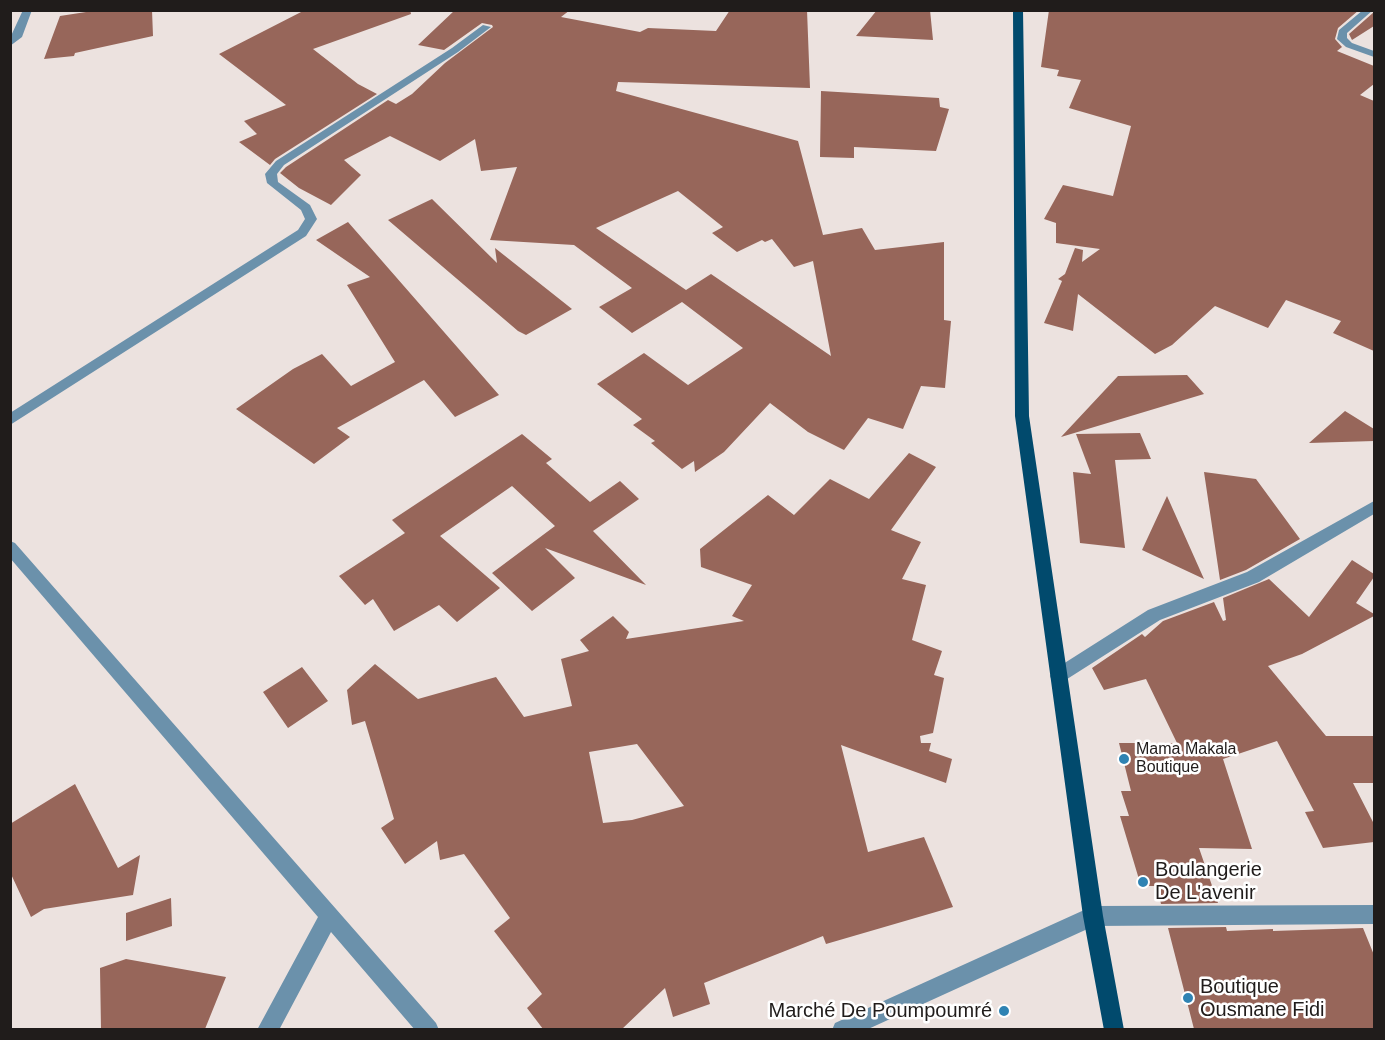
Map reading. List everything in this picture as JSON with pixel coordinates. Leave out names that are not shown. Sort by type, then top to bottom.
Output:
[{"type":"main road","points":[[1018,10],[1022,416],[1093,916],[1114,1029]]},
{"type":"street","points":[[10,43],[17,37],[28,10]]},
{"type":"street","points":[[1369,10],[1342,32],[1342,39],[1349,45],[1374,54]]},
{"type":"street","points":[[10,420],[302,233],[311,219],[306,208],[273,183],[271,174],[280,163],[455,50],[486,27]]},
{"type":"street","points":[[1058,676],[1154,615],[1253,577],[1374,507]]},
{"type":"street","points":[[13,554],[429,1029]]},
{"type":"street","points":[[842,1029],[1093,916],[1374,915]]},
{"type":"street","points":[[267,1029],[329,916]]},
{"type":"building","points":[[99,10],[152,10],[153,36],[75,53],[74,56],[44,59],[60,16]]},
{"type":"building","points":[[305,10],[410,10],[411,14],[313,49],[358,84],[377,94],[275,159],[270,165],[239,142],[257,134],[244,121],[286,105],[219,54]]},
{"type":"building","points":[[455,10],[570,10],[561,17],[640,32],[648,28],[716,31],[730,10],[807,10],[810,88],[618,82],[616,91],[798,141],[823,235],[862,228],[875,250],[944,242],[944,320],[951,321],[945,388],[921,386],[903,429],[868,418],[844,450],[808,432],[770,403],[724,452],[695,472],[694,461],[682,469],[651,443],[655,441],[633,425],[642,419],[597,384],[644,353],[688,385],[743,348],[682,302],[632,333],[599,307],[632,288],[574,245],[490,240],[517,167],[481,171],[475,139],[440,161],[390,136],[344,160],[361,175],[331,205],[299,188],[280,173],[388,100],[396,104],[412,94],[445,63],[493,27],[482,23],[444,50],[418,45]],"holes":[[[678,191],[723,227],[712,233],[737,252],[762,240],[765,242],[772,239],[794,267],[813,261],[831,356],[711,274],[686,290],[596,228]]]},
{"type":"building","points":[[877,10],[930,10],[933,40],[856,36]]},
{"type":"building","points":[[1049,10],[1359,10],[1338,28],[1335,39],[1342,47],[1337,51],[1374,66],[1374,84],[1360,95],[1374,101],[1374,351],[1333,333],[1341,321],[1286,300],[1268,328],[1215,306],[1172,345],[1155,354],[1078,294],[1073,331],[1044,323],[1062,281],[1058,279],[1065,274],[1075,248],[1083,250],[1082,262],[1100,249],[1056,243],[1056,223],[1044,219],[1063,185],[1113,196],[1131,126],[1069,108],[1081,80],[1057,76],[1059,70],[1041,67]]},
{"type":"building","points":[[1374,12],[1374,26],[1352,40],[1349,34]]},
{"type":"building","points":[[821,91],[939,98],[940,107],[949,109],[936,151],[854,147],[854,158],[820,157]]},
{"type":"building","points":[[432,199],[497,263],[495,248],[572,309],[526,335],[518,331],[388,220]]},
{"type":"building","points":[[348,222],[499,395],[455,417],[424,380],[337,428],[350,437],[314,464],[236,409],[293,369],[322,354],[351,386],[395,362],[347,285],[370,277],[316,240]]},
{"type":"building","points":[[1187,375],[1204,394],[1061,437],[1118,376]]},
{"type":"building","points":[[1345,411],[1374,429],[1374,441],[1309,443]]},
{"type":"building","points":[[1140,433],[1151,459],[1115,460],[1125,548],[1080,543],[1073,472],[1091,474],[1076,434]]},
{"type":"building","points":[[522,434],[552,459],[546,463],[590,502],[620,481],[639,499],[593,531],[646,585],[545,548],[575,578],[532,611],[492,573],[555,526],[512,486],[440,536],[500,588],[457,622],[439,605],[394,631],[373,599],[365,605],[339,576],[405,533],[392,520]]},
{"type":"building","points":[[909,453],[936,467],[891,530],[921,542],[902,579],[926,585],[912,640],[942,651],[934,675],[944,678],[933,733],[920,736],[921,743],[931,743],[929,751],[952,759],[946,783],[841,745],[868,852],[924,837],[953,907],[826,944],[823,936],[704,983],[710,1004],[673,1017],[665,988],[622,1029],[543,1029],[527,1008],[542,994],[494,931],[510,918],[464,854],[440,860],[437,841],[405,864],[381,828],[394,819],[365,721],[352,725],[347,690],[375,664],[418,699],[496,677],[524,717],[572,706],[561,659],[589,651],[580,640],[613,616],[629,632],[626,639],[744,621],[732,616],[752,585],[701,567],[700,549],[768,495],[794,515],[830,479],[869,499]],"holes":[[[637,744],[684,806],[632,820],[603,823],[589,752]]]},
{"type":"building","points":[[1204,472],[1256,479],[1300,539],[1246,570],[1220,580]]},
{"type":"building","points":[[1167,496],[1204,579],[1142,550]]},
{"type":"building","points":[[1352,560],[1374,574],[1356,603],[1374,616],[1302,654],[1268,666],[1326,736],[1374,736],[1374,783],[1353,783],[1374,824],[1374,842],[1323,848],[1305,812],[1314,811],[1277,741],[1223,759],[1252,849],[1199,848],[1218,903],[1161,904],[1157,886],[1141,886],[1120,816],[1129,816],[1121,791],[1131,791],[1119,743],[1177,743],[1146,679],[1104,690],[1092,668],[1142,634],[1145,637],[1163,621],[1214,602],[1223,621],[1226,620],[1223,598],[1269,579],[1309,617]]},
{"type":"building","points":[[302,667],[328,701],[288,728],[263,692]]},
{"type":"building","points":[[75,784],[118,868],[140,855],[133,895],[44,909],[31,917],[10,872],[10,824]]},
{"type":"building","points":[[171,898],[172,926],[126,941],[126,913]]},
{"type":"building","points":[[1226,927],[1227,931],[1363,928],[1374,955],[1374,1029],[1194,1029],[1168,928]]},
{"type":"building","points":[[126,959],[226,977],[205,1029],[101,1029],[100,968]]},
{"type":"place","name":"Mama Makala Boutique","points":[[1124,759]]},
{"type":"place","name":"Boulangerie De L'avenir","points":[[1143,882]]},
{"type":"place","name":"Boutique Ousmane Fidi","points":[[1188,998]]},
{"type":"place","name":"Marché De Poumpoumré","points":[[1004,1011]]}]
